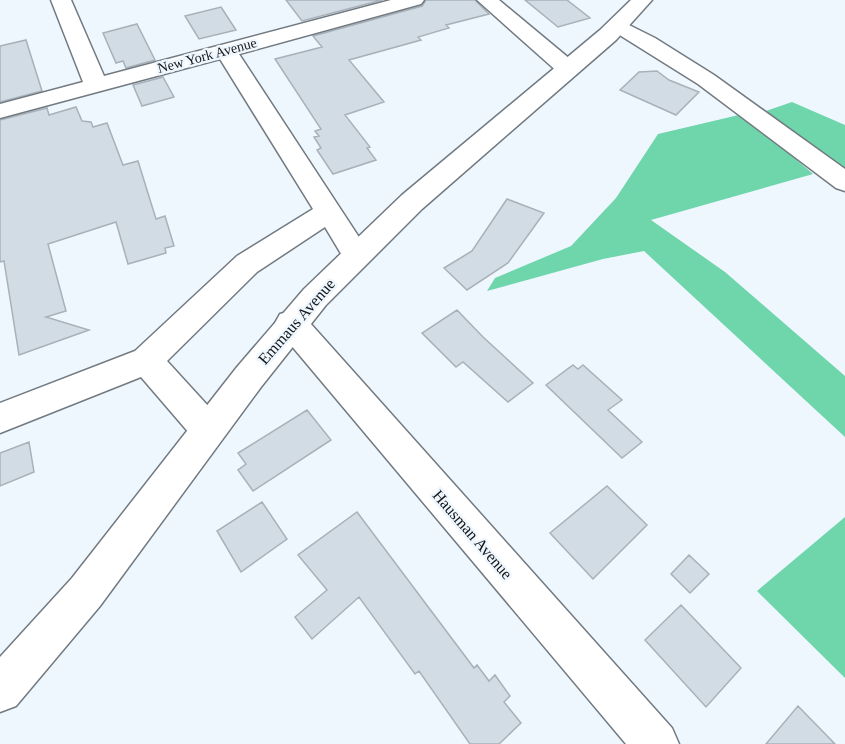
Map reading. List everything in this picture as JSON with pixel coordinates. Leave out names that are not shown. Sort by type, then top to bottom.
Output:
[{"type":"street","points":[[62,0],[96,85]]},
{"type":"street","name":"New York Avenue","points":[[0,111],[414,0]]},
{"type":"street","points":[[487,0],[568,69]]},
{"type":"street","name":"Emmaus Avenue","points":[[0,690],[86,592],[291,323],[356,254],[617,26],[642,0]]},
{"type":"street","points":[[617,26],[653,45],[744,106],[845,182]]},
{"type":"street","points":[[226,50],[356,254]]},
{"type":"street","points":[[0,418],[147,361],[215,292],[248,264],[289,234],[329,212]]},
{"type":"street","name":"Hausman Avenue","points":[[291,323],[656,744]]},
{"type":"street","points":[[147,361],[208,430]]},
{"type":"green space","points":[[792,102],[845,125],[845,170],[763,112]]},
{"type":"green space","points":[[743,114],[813,174],[651,220],[725,272],[845,376],[845,437],[644,251],[603,259],[487,291],[495,278],[571,246],[616,198],[658,134]]},
{"type":"green space","points":[[845,517],[845,678],[757,591]]},
{"type":"building","points":[[286,0],[382,0],[302,21]]},
{"type":"building","points":[[426,0],[475,0],[489,14],[446,25],[449,28],[418,37],[421,40],[349,60],[384,102],[345,115],[370,147],[367,148],[376,160],[333,174],[317,150],[321,148],[314,137],[319,136],[315,131],[321,129],[275,59],[322,47],[313,36],[422,6]]},
{"type":"building","points":[[525,0],[567,0],[590,18],[558,27]]},
{"type":"building","points":[[221,7],[236,30],[199,39],[185,16]]},
{"type":"building","points":[[137,24],[155,60],[126,68],[123,61],[116,63],[103,33]]},
{"type":"building","points":[[26,40],[42,91],[0,102],[0,46]]},
{"type":"building","points":[[657,71],[669,80],[699,92],[676,115],[620,90],[639,72]]},
{"type":"building","points":[[163,77],[174,97],[142,106],[133,85]]},
{"type":"building","points":[[76,107],[82,121],[91,122],[93,127],[107,123],[123,165],[138,161],[156,219],[165,216],[174,246],[165,248],[166,253],[128,264],[116,222],[48,244],[66,311],[46,317],[89,330],[19,355],[4,261],[0,262],[0,120],[47,108],[49,115]]},
{"type":"building","points":[[507,199],[544,213],[508,263],[467,290],[444,268],[472,251]]},
{"type":"building","points":[[457,310],[533,383],[508,402],[463,362],[456,367],[422,333]]},
{"type":"building","points":[[573,365],[578,369],[583,365],[622,400],[608,410],[642,442],[622,458],[546,385]]},
{"type":"building","points":[[307,410],[331,440],[253,491],[238,470],[246,464],[238,453]]},
{"type":"building","points":[[29,442],[34,472],[0,486],[0,453]]},
{"type":"building","points":[[607,486],[647,525],[593,579],[550,533]]},
{"type":"building","points":[[262,502],[287,539],[241,572],[217,531]]},
{"type":"building","points":[[357,512],[474,668],[477,665],[489,681],[495,675],[510,696],[504,702],[521,723],[499,744],[470,744],[419,671],[415,674],[359,597],[312,639],[295,617],[327,590],[298,555]]},
{"type":"building","points":[[689,555],[709,574],[690,593],[671,574]]},
{"type":"building","points":[[681,605],[741,668],[706,707],[645,640]]},
{"type":"building","points":[[798,706],[835,744],[766,744]]}]
